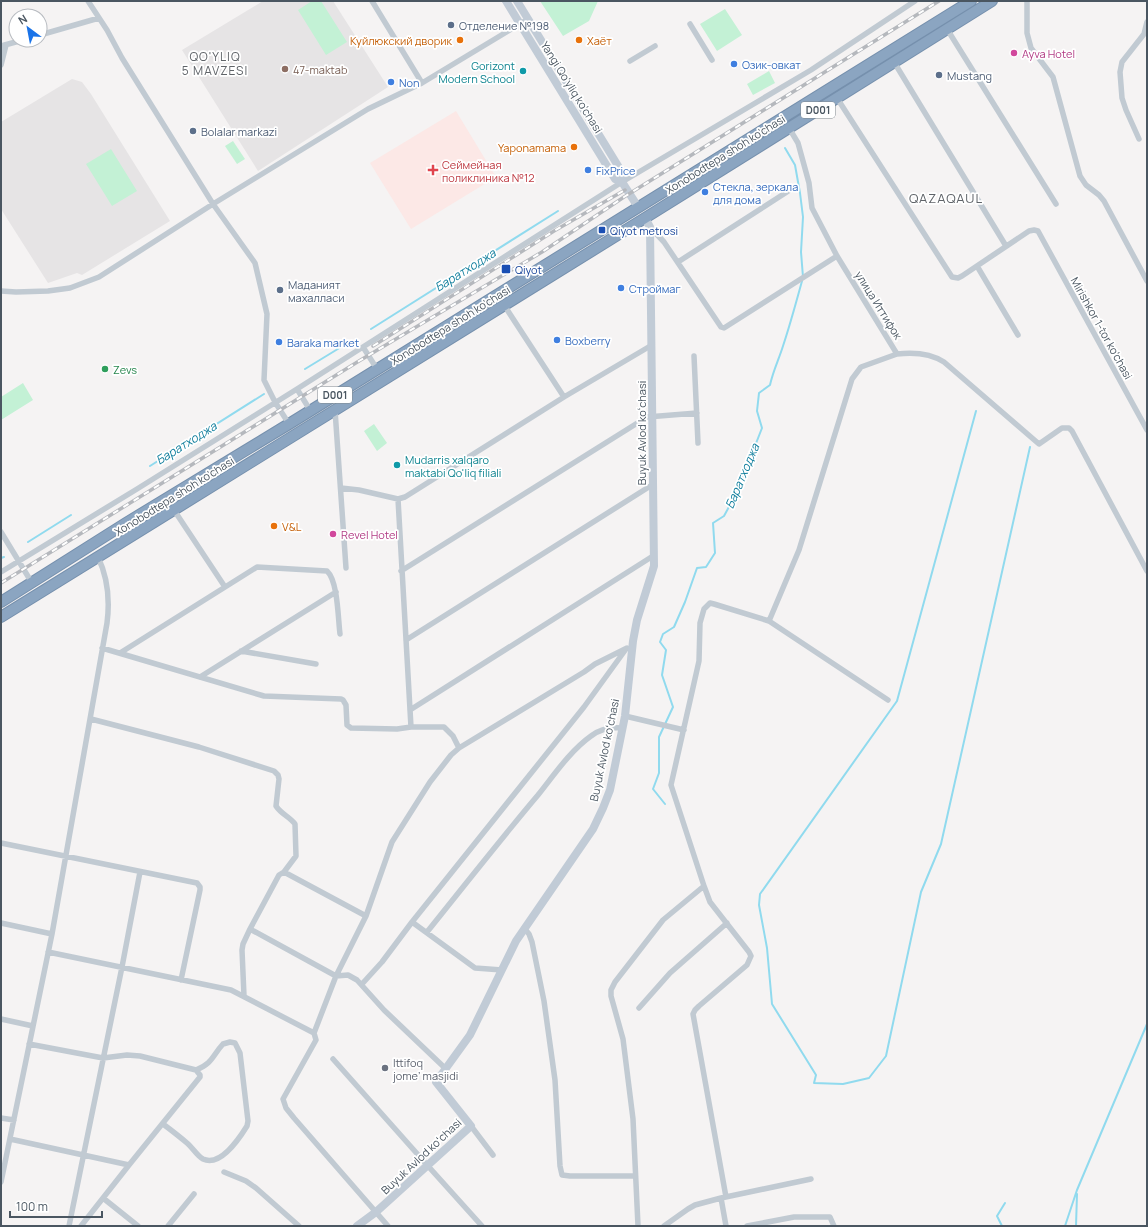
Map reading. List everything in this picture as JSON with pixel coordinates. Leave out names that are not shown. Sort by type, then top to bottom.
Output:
[{"type":"highway","name":"Xonobodtepa shoh ko'chasi","points":[[1,602],[120,526],[288,424],[971,1]]},
{"type":"highway","name":"Xonobodtepa shoh ko'chasi","points":[[1,618],[504,305],[647,222],[789,128],[992,1]]},
{"type":"highway","points":[[638,207],[647,222]]},
{"type":"highway","points":[[427,338],[433,349]]},
{"type":"street","points":[[88,1],[213,204],[255,263],[268,314],[264,380],[288,424]]},
{"type":"street","points":[[372,1],[422,83]]},
{"type":"street","name":"Yangi Qo'yliq ko'chasi","points":[[506,1],[615,179],[622,182],[638,207]]},
{"type":"street","name":"Yangi Qo'yliq ko'chasi","points":[[517,1],[623,174],[622,182]]},
{"type":"street","points":[[1,572],[297,389],[622,182],[811,70],[915,1]]},
{"type":"street","points":[[1027,1],[1027,33],[1031,48],[1053,77],[1080,176],[1086,185],[1104,201],[1147,281]]},
{"type":"street","points":[[48,33],[99,18]]},
{"type":"street","points":[[1,291],[35,292],[70,288],[99,277],[213,204],[368,109],[422,83],[528,19]]},
{"type":"street","points":[[1139,138],[1122,98],[1120,72],[1122,62],[1145,36],[1147,22]]},
{"type":"street","points":[[690,24],[712,60]]},
{"type":"street","points":[[946,29],[1056,204]]},
{"type":"street","points":[[1,65],[3,46]]},
{"type":"street","points":[[630,62],[654,46]]},
{"type":"street","points":[[837,98],[949,274],[954,278],[958,278],[977,266],[1006,246],[894,62]]},
{"type":"street","name":"улица Иттифок","points":[[789,128],[798,144],[809,183],[812,208],[837,256],[897,354],[909,353],[933,356],[944,362],[1039,444],[1062,428],[1069,428],[1147,571]]},
{"type":"street","points":[[678,262],[793,188],[796,188]]},
{"type":"street","points":[[647,222],[664,242],[721,327],[727,326],[837,256]]},
{"type":"street","name":"Buyuk Avlod koʻchasi","points":[[356,1226],[376,1212],[471,1126],[436,1082],[470,1035],[516,941],[568,866],[598,819],[610,790],[625,716],[630,644],[654,566],[652,485],[652,345],[647,222]]},
{"type":"street","name":"Mirishkor 1-tor ko'chasi","points":[[1006,246],[1029,231],[1034,230],[1040,234],[1147,430]]},
{"type":"street","points":[[977,266],[1018,335]]},
{"type":"street","points":[[504,305],[564,397]]},
{"type":"street","points":[[341,488],[359,490],[398,499],[405,497],[564,397],[652,345]]},
{"type":"street","points":[[363,347],[377,369]]},
{"type":"street","points":[[769,620],[799,550],[852,379],[861,367],[897,354]]},
{"type":"street","points":[[694,356],[698,443]]},
{"type":"street","points":[[297,389],[310,410]]},
{"type":"street","points":[[335,410],[346,568]]},
{"type":"street","points":[[402,571],[647,417],[653,415],[697,413]]},
{"type":"street","points":[[406,640],[652,485]]},
{"type":"street","points":[[398,499],[411,727]]},
{"type":"street","points":[[174,510],[225,587]]},
{"type":"street","points":[[1,532],[32,583]]},
{"type":"street","points":[[410,710],[653,556]]},
{"type":"street","points":[[1,1182],[52,934],[91,719],[102,648],[108,623],[108,590],[103,568],[98,557]]},
{"type":"street","points":[[120,653],[257,567],[327,571],[331,576],[336,592],[340,634]]},
{"type":"street","points":[[200,677],[336,592]]},
{"type":"street","points":[[726,1226],[723,1197],[725,1188],[693,1014],[698,1006],[747,965],[751,956],[710,902],[671,784],[699,661],[700,623],[706,606],[710,603],[769,620],[888,700]]},
{"type":"street","points":[[388,1226],[286,1108],[283,1099],[316,1040],[314,1033],[336,976],[366,916],[392,842],[430,782],[451,755],[459,748],[630,644]]},
{"type":"street","points":[[362,984],[382,962],[412,922],[584,707],[630,644]]},
{"type":"street","points":[[102,648],[264,696],[341,699],[346,705],[347,725],[351,728],[397,729],[411,727],[444,727],[453,736],[459,748]]},
{"type":"street","points":[[241,651],[316,664]]},
{"type":"street","points":[[625,716],[684,730]]},
{"type":"street","points":[[91,719],[199,748],[274,771],[278,775],[279,779],[276,806],[295,824],[296,856],[284,872],[279,875],[243,944],[244,996]]},
{"type":"street","points":[[427,932],[504,835],[575,750],[592,735],[600,731],[613,728],[622,728]]},
{"type":"street","points":[[1,843],[197,883],[200,887],[181,980]]},
{"type":"street","points":[[69,1226],[140,872]]},
{"type":"street","points":[[284,872],[366,916]]},
{"type":"street","points":[[638,1226],[634,1119],[624,1039],[611,996],[611,990],[615,982],[662,920],[704,886]]},
{"type":"street","points":[[412,922],[475,968],[502,970]]},
{"type":"street","points":[[1,923],[52,934]]},
{"type":"street","points":[[639,1008],[670,973],[727,923]]},
{"type":"street","points":[[524,928],[529,934],[532,942],[544,1001],[554,1080],[560,1166],[562,1175],[635,1176]]},
{"type":"street","points":[[250,929],[336,976],[348,974],[357,980],[384,1010],[446,1069]]},
{"type":"street","points":[[48,952],[231,990],[314,1033]]},
{"type":"street","points":[[1,1019],[33,1026]]},
{"type":"street","points":[[29,1044],[103,1058],[127,1055],[140,1056],[196,1070],[206,1066],[212,1061],[224,1044],[230,1042],[235,1043],[240,1053],[248,1121],[247,1126],[226,1153],[217,1160],[209,1161],[201,1158],[188,1144],[163,1124]]},
{"type":"street","points":[[333,1059],[482,1226]]},
{"type":"street","points":[[81,1226],[199,1079],[200,1075],[196,1070]]},
{"type":"street","points":[[1,1118],[14,1120]]},
{"type":"street","points":[[471,1126],[493,1155]]},
{"type":"street","points":[[10,1139],[129,1165]]},
{"type":"street","points":[[224,1172],[246,1181],[256,1188],[299,1226]]},
{"type":"street","points":[[664,1226],[696,1205],[723,1197],[811,1179]]},
{"type":"street","points":[[168,1226],[194,1194]]},
{"type":"street","points":[[103,1198],[138,1226]]},
{"type":"street","points":[[747,1226],[794,1217],[811,1216],[830,1216],[834,1226]]},
{"type":"shaded area","name":"47-maktab","points":[[263,1],[333,1],[388,87],[258,171],[182,50]]},
{"type":"shaded area","points":[[72,79],[82,82],[91,94],[170,221],[82,275],[77,273],[48,283],[1,209],[1,122]]},
{"type":"shaded area","name":"Сеймейная поликлиника №12","points":[[456,111],[496,177],[411,229],[370,163]]},
{"type":"green space","points":[[312,1],[321,1],[347,42],[326,55],[298,10]]},
{"type":"green space","points":[[540,1],[598,1],[589,21],[563,36]]},
{"type":"green space","points":[[725,9],[742,35],[717,51],[700,24]]},
{"type":"green space","points":[[769,71],[775,83],[753,95],[747,84]]},
{"type":"green space","points":[[233,141],[245,159],[237,164],[225,146]]},
{"type":"green space","points":[[111,149],[137,191],[112,206],[86,164]]},
{"type":"green space","points":[[23,383],[33,400],[1,420],[1,397]]},
{"type":"green space","points":[[374,424],[387,443],[377,451],[364,431]]},
{"type":"waterway","name":"Баратходжа","points":[[785,148],[795,165],[800,193],[803,217],[801,252],[803,277]]},
{"type":"waterway","name":"Баратходжа","points":[[371,329],[558,211]]},
{"type":"waterway","name":"Баратходжа","points":[[665,804],[653,789],[659,773],[659,737],[673,707],[662,675],[666,650],[660,642],[663,634],[674,627],[697,568],[706,567],[715,553],[713,523],[724,516],[737,492],[762,428],[757,411],[759,393],[770,385],[802,281]]},
{"type":"waterway","name":"Баратходжа","points":[[305,369],[346,344]]},
{"type":"waterway","name":"Баратходжа","points":[[150,466],[264,394]]},
{"type":"waterway","points":[[976,411],[897,701],[760,894],[759,905],[767,948],[772,1004],[816,1075],[814,1083],[843,1084],[869,1078],[886,1056],[921,892],[941,844],[1030,447]]},
{"type":"waterway","name":"Баратходжа","points":[[28,542],[71,515]]},
{"type":"waterway","points":[[1065,1226],[1077,1190],[1147,1024]]},
{"type":"waterway","points":[[1076,1226],[1077,1194]]},
{"type":"waterway","points":[[1002,1226],[997,1216],[1005,1203]]},
{"type":"railway","points":[[1,583],[359,361],[542,252],[624,197],[939,1]]},
{"type":"railway","points":[[373,346],[554,231],[625,190]]},
{"type":"place","name":"Отделение №198","points":[[451,25]]},
{"type":"place","name":"Куйлюкский дворик","points":[[460,40]]},
{"type":"place","name":"Хаёт","points":[[579,40]]},
{"type":"place","name":"Ayva Hotel","points":[[1014,53]]},
{"type":"place","name":"Озик-овкат","points":[[734,64]]},
{"type":"place","name":"47-maktab","points":[[285,69]]},
{"type":"place","name":"Gorizont Modern School","points":[[523,71]]},
{"type":"place","name":"Mustang","points":[[939,75]]},
{"type":"place","name":"Non","points":[[391,82]]},
{"type":"place","name":"Bolalar markazi","points":[[193,131]]},
{"type":"place","name":"Yaponamama","points":[[574,147]]},
{"type":"place","name":"Сеймейная поликлиника №12","points":[[433,170]]},
{"type":"place","name":"FixPrice","points":[[588,170]]},
{"type":"place","name":"Стекла, зеркала для дома","points":[[705,192]]},
{"type":"place","name":"Qiyot metrosi","points":[[602,230]]},
{"type":"place","name":"Qiyot","points":[[506,269]]},
{"type":"place","name":"Строймаг","points":[[621,288]]},
{"type":"place","name":"Маданият махалласи","points":[[280,290]]},
{"type":"place","name":"Boxberry","points":[[557,340]]},
{"type":"place","name":"Baraka market","points":[[279,342]]},
{"type":"place","name":"Zevs","points":[[105,369]]},
{"type":"place","name":"Mudarris xalqaro maktabi Qo'liq filiali","points":[[397,465]]},
{"type":"place","name":"V&L","points":[[274,526]]},
{"type":"place","name":"Revel Hotel","points":[[333,534]]},
{"type":"place","name":"Ittifoq jome’ masjidi","points":[[385,1068]]},
{"type":"district","name":"QO'YLIQ 5 MAVZESI","points":[[215,63]]},
{"type":"district","name":"QAZAQAUL","points":[[946,198]]}]
